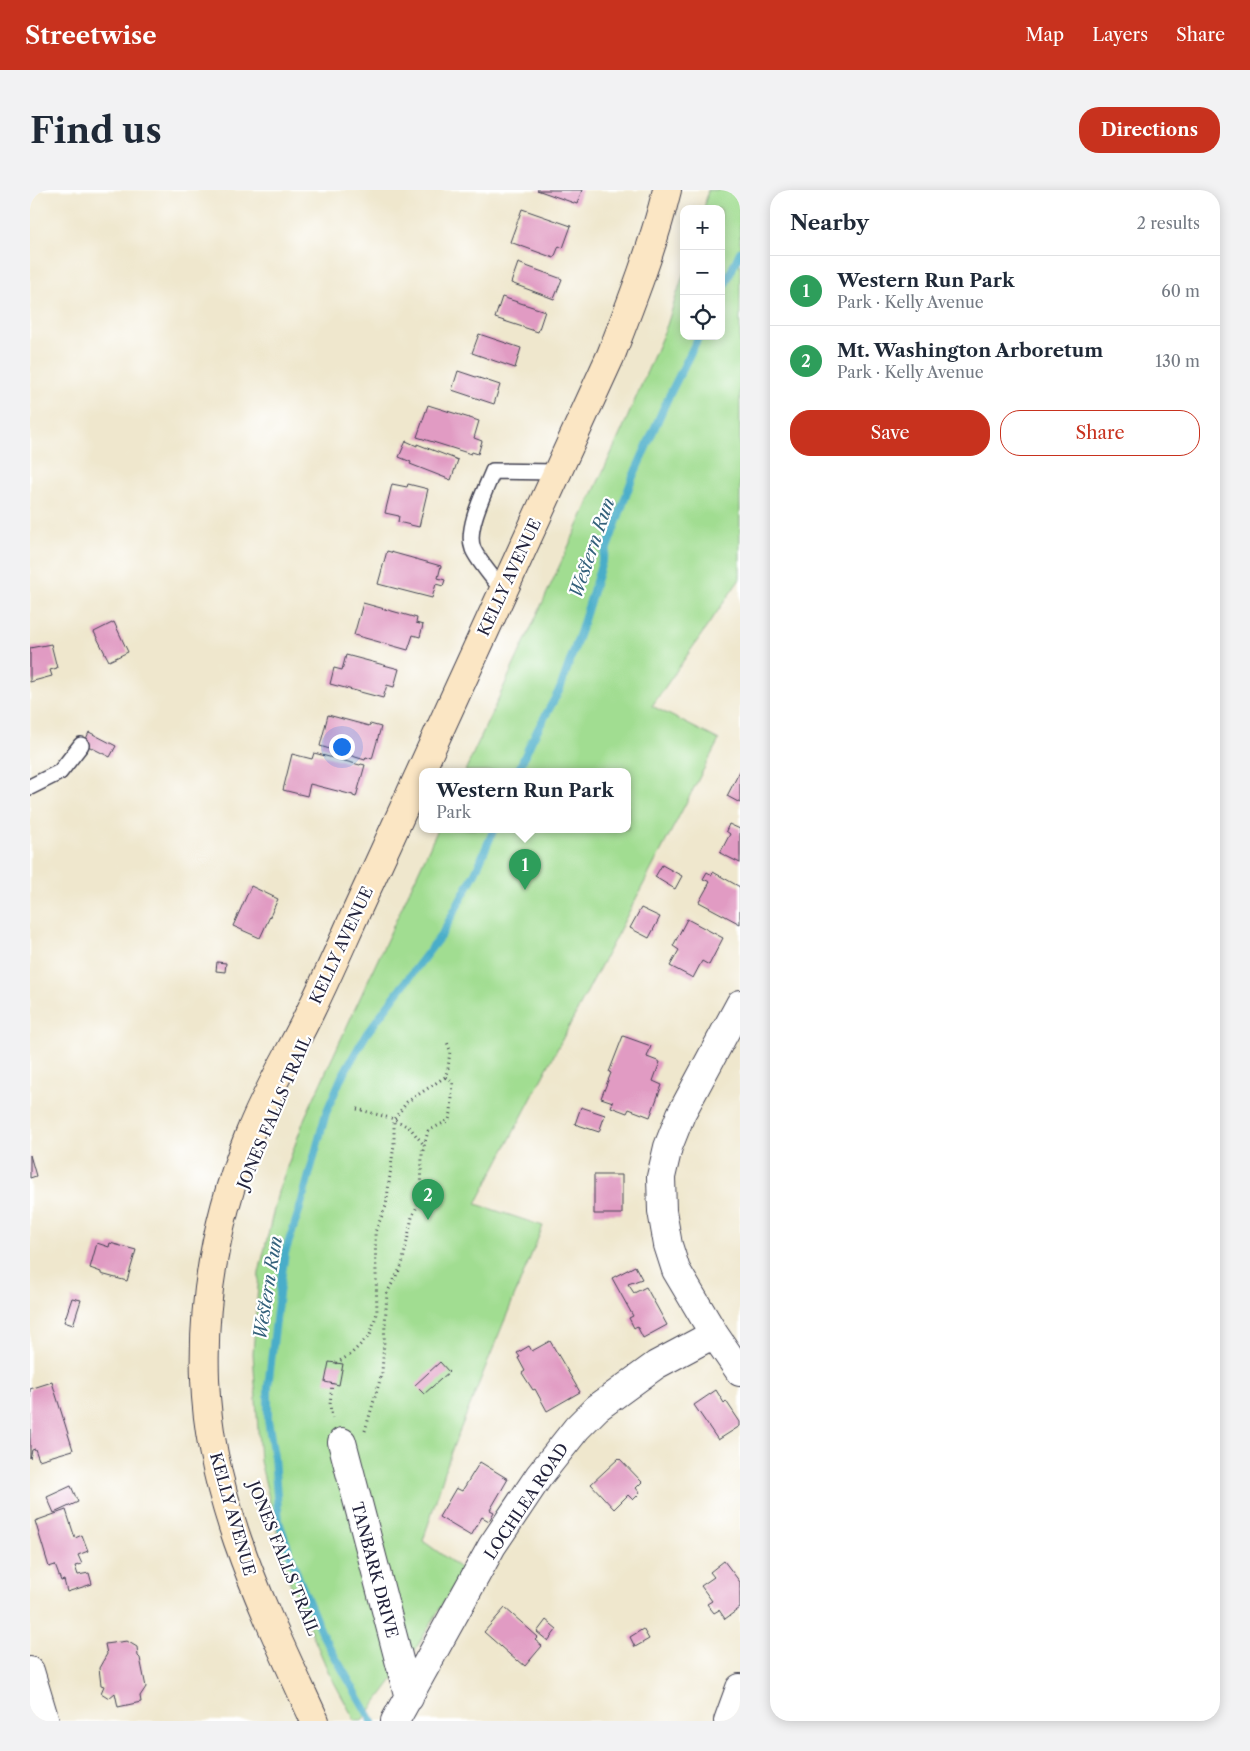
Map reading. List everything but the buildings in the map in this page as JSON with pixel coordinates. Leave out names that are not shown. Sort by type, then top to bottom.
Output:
[{"type":"main road","name":"KELLY AVENUE","points":[[422,768],[610,356],[632,300],[660,217],[667,190]]},
{"type":"main road","name":"KELLY AVENUE","points":[[315,1721],[262,1605],[239,1547],[223,1494],[210,1437],[205,1379],[206,1312],[213,1253],[228,1194],[251,1131],[312,1008],[419,774]]},
{"type":"street","points":[[740,1004],[680,1114],[668,1147],[661,1177],[662,1211],[668,1245],[676,1270],[714,1334],[740,1372]]},
{"type":"street","name":"LOCHLEA ROAD","points":[[401,1712],[492,1546],[539,1476],[577,1428],[597,1408],[656,1365],[714,1334]]},
{"type":"street","name":"TANBARK DRIVE","points":[[342,1442],[401,1712]]},
{"type":"street","points":[[30,1671],[45,1721]]},
{"type":"street","points":[[728,1721],[740,1688]]},
{"type":"lane","points":[[503,591],[473,550],[470,536],[493,471],[558,472]]},
{"type":"lane","points":[[30,787],[60,772],[81,746]]},
{"type":"path","points":[[336,1363],[350,1355],[370,1335],[377,1313],[375,1232],[386,1206],[394,1144],[394,1119],[407,1102],[445,1077],[450,1050],[447,1042]]},
{"type":"path","points":[[332,1384],[330,1406],[333,1429],[342,1442],[364,1435],[382,1373],[387,1293],[402,1265],[412,1218],[421,1198],[422,1154],[428,1131],[449,1120],[451,1113],[453,1082],[445,1077]]},
{"type":"path","points":[[357,1109],[394,1119],[410,1128],[424,1146]]},
{"type":"green space","points":[[708,190],[740,190],[740,579],[652,706],[719,740],[476,1204],[543,1226],[451,1452],[423,1541],[463,1570],[415,1650],[362,1721],[355,1721],[328,1671],[289,1580],[260,1461],[253,1353],[259,1273],[278,1192],[305,1117],[436,833],[631,833],[631,768],[466,768],[622,430],[667,325],[680,284],[680,340],[725,340],[725,205],[705,205]]},
{"type":"waterway","name":"Western Run","points":[[725,284],[740,252]]},
{"type":"waterway","name":"Western Run","points":[[519,768],[532,740],[560,689],[632,479],[667,400],[697,340]]},
{"type":"waterway","name":"Western Run","points":[[372,1721],[322,1634],[299,1579],[279,1522],[274,1457],[268,1420],[268,1387],[279,1294],[285,1253],[300,1208],[326,1113],[342,1076],[367,1033],[442,934],[476,871],[492,833]]},
{"type":"place","name":"Western Run Park","points":[[525,890]]},
{"type":"place","name":"Mt. Washington Arboretum","points":[[428,1220]]}]
